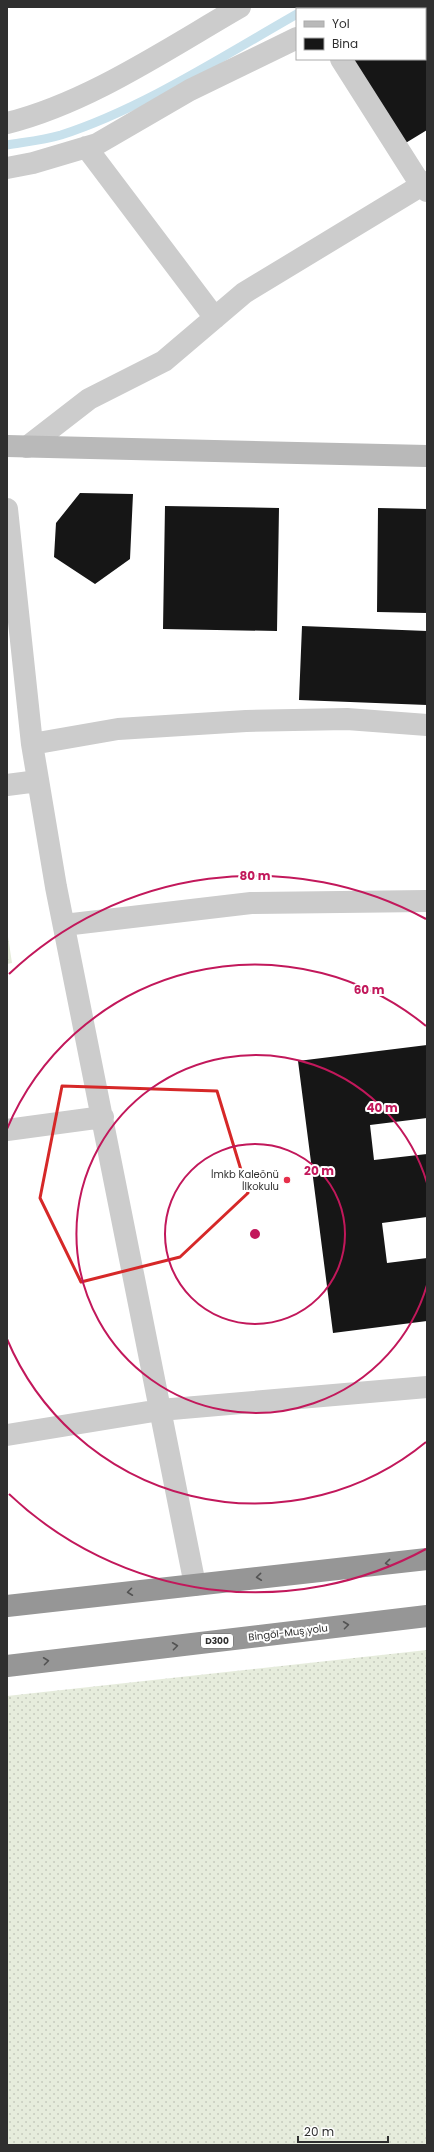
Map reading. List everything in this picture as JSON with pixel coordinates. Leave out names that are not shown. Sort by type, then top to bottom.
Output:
[{"type":"highway","points":[[7,1606],[427,1559]]},
{"type":"highway","name":"Bingöl-Muş yolu","points":[[7,1666],[427,1616]]},
{"type":"street","points":[[7,123],[38,116],[90,93],[240,7]]},
{"type":"street","points":[[7,168],[32,163],[97,144],[190,90],[296,38]]},
{"type":"street","points":[[17,446],[89,400],[164,361],[244,292],[425,186],[342,60]]},
{"type":"street","points":[[86,147],[215,318]]},
{"type":"street","points":[[17,446],[427,456]]},
{"type":"street","points":[[7,509],[32,744],[38,781],[64,925],[195,1585]]},
{"type":"street","points":[[32,744],[118,729],[246,721],[347,719],[427,725]]},
{"type":"street","points":[[7,785],[38,781]]},
{"type":"street","points":[[64,925],[251,903],[427,901]]},
{"type":"street","points":[[7,1130],[103,1117]]},
{"type":"street","points":[[7,1435],[160,1410],[427,1387]]},
{"type":"highlighted area","points":[[62,1086],[217,1091],[248,1193],[180,1257],[81,1282],[40,1198]]},
{"type":"green space","points":[[7,930],[12,963],[7,964]]},
{"type":"green space","points":[[427,1650],[427,2145],[7,2145],[7,1696]]},
{"type":"building","points":[[426,10],[427,130],[404,144],[351,60],[426,60]]},
{"type":"building","points":[[80,493],[133,494],[130,559],[95,584],[54,557],[56,523]]},
{"type":"building","points":[[165,506],[279,508],[277,631],[163,629]]},
{"type":"building","points":[[378,508],[427,509],[427,613],[377,612]]},
{"type":"building","points":[[302,626],[427,631],[427,705],[299,700]]},
{"type":"building","points":[[427,1045],[427,1118],[370,1125],[374,1160],[427,1154],[427,1217],[382,1223],[387,1263],[427,1258],[427,1321],[333,1333],[298,1061]]},
{"type":"waterway","points":[[7,145],[41,140],[61,135],[122,111],[211,64],[296,15]]},
{"type":"place","name":"İmkb Kaleönü İlkokulu","points":[[287,1180]]}]
